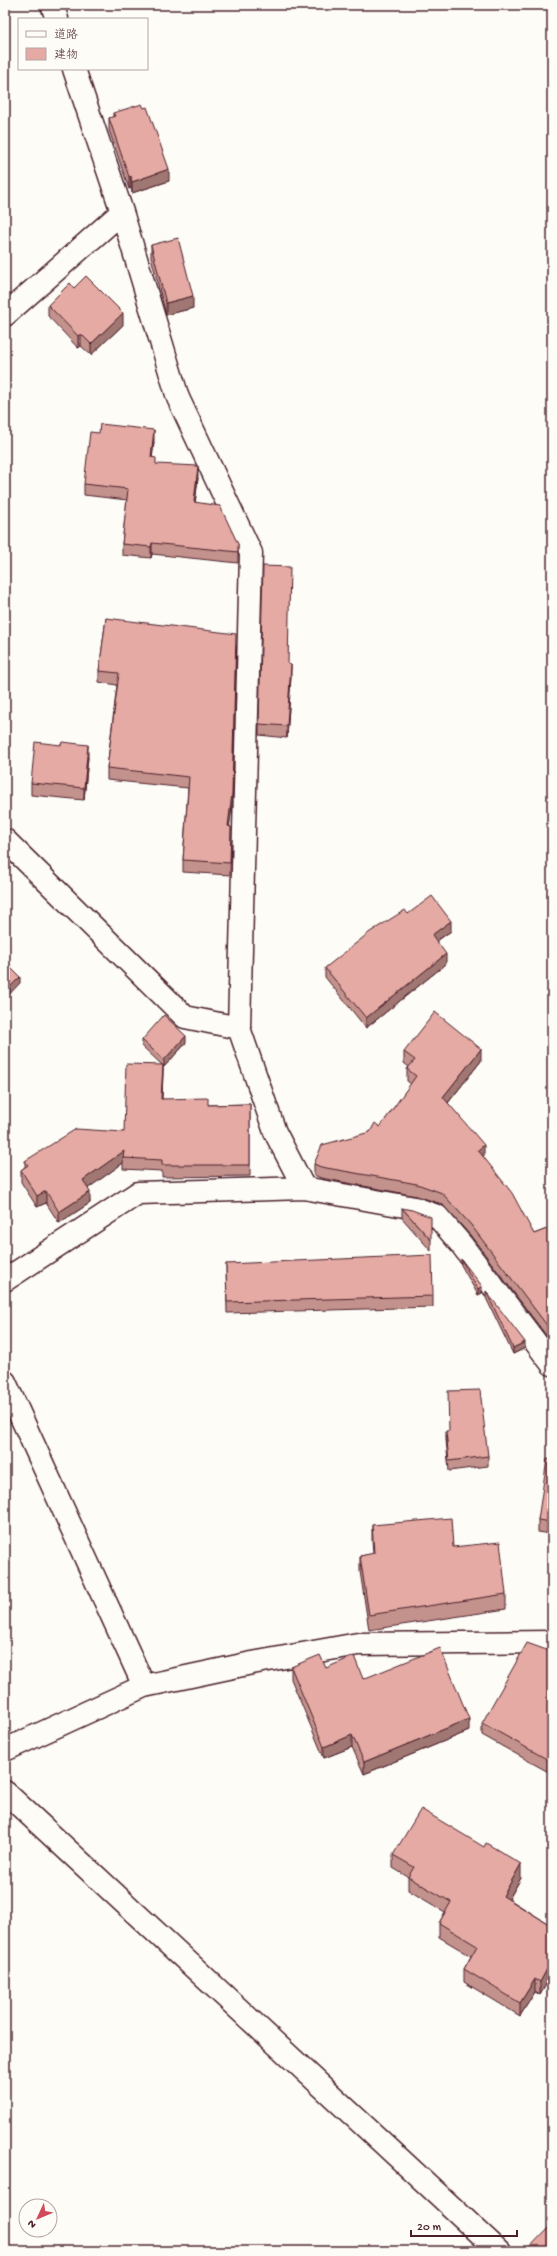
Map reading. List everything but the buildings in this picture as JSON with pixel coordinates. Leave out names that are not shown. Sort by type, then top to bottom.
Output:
[{"type":"street","points":[[52,5],[57,18]]},
{"type":"street","points":[[74,70],[122,212],[178,398],[251,553],[239,1028],[274,1132],[304,1188]]},
{"type":"street","points":[[5,315],[122,212]]},
{"type":"street","points":[[5,840],[185,1017],[239,1028]]},
{"type":"street","points":[[5,1280],[138,1193],[304,1188],[415,1208],[437,1216],[461,1244],[552,1364]]},
{"type":"street","points":[[5,1382],[144,1686]]},
{"type":"street","points":[[5,1750],[144,1686],[252,1663],[358,1644],[552,1642]]},
{"type":"street","points":[[5,1792],[499,2251]]}]
